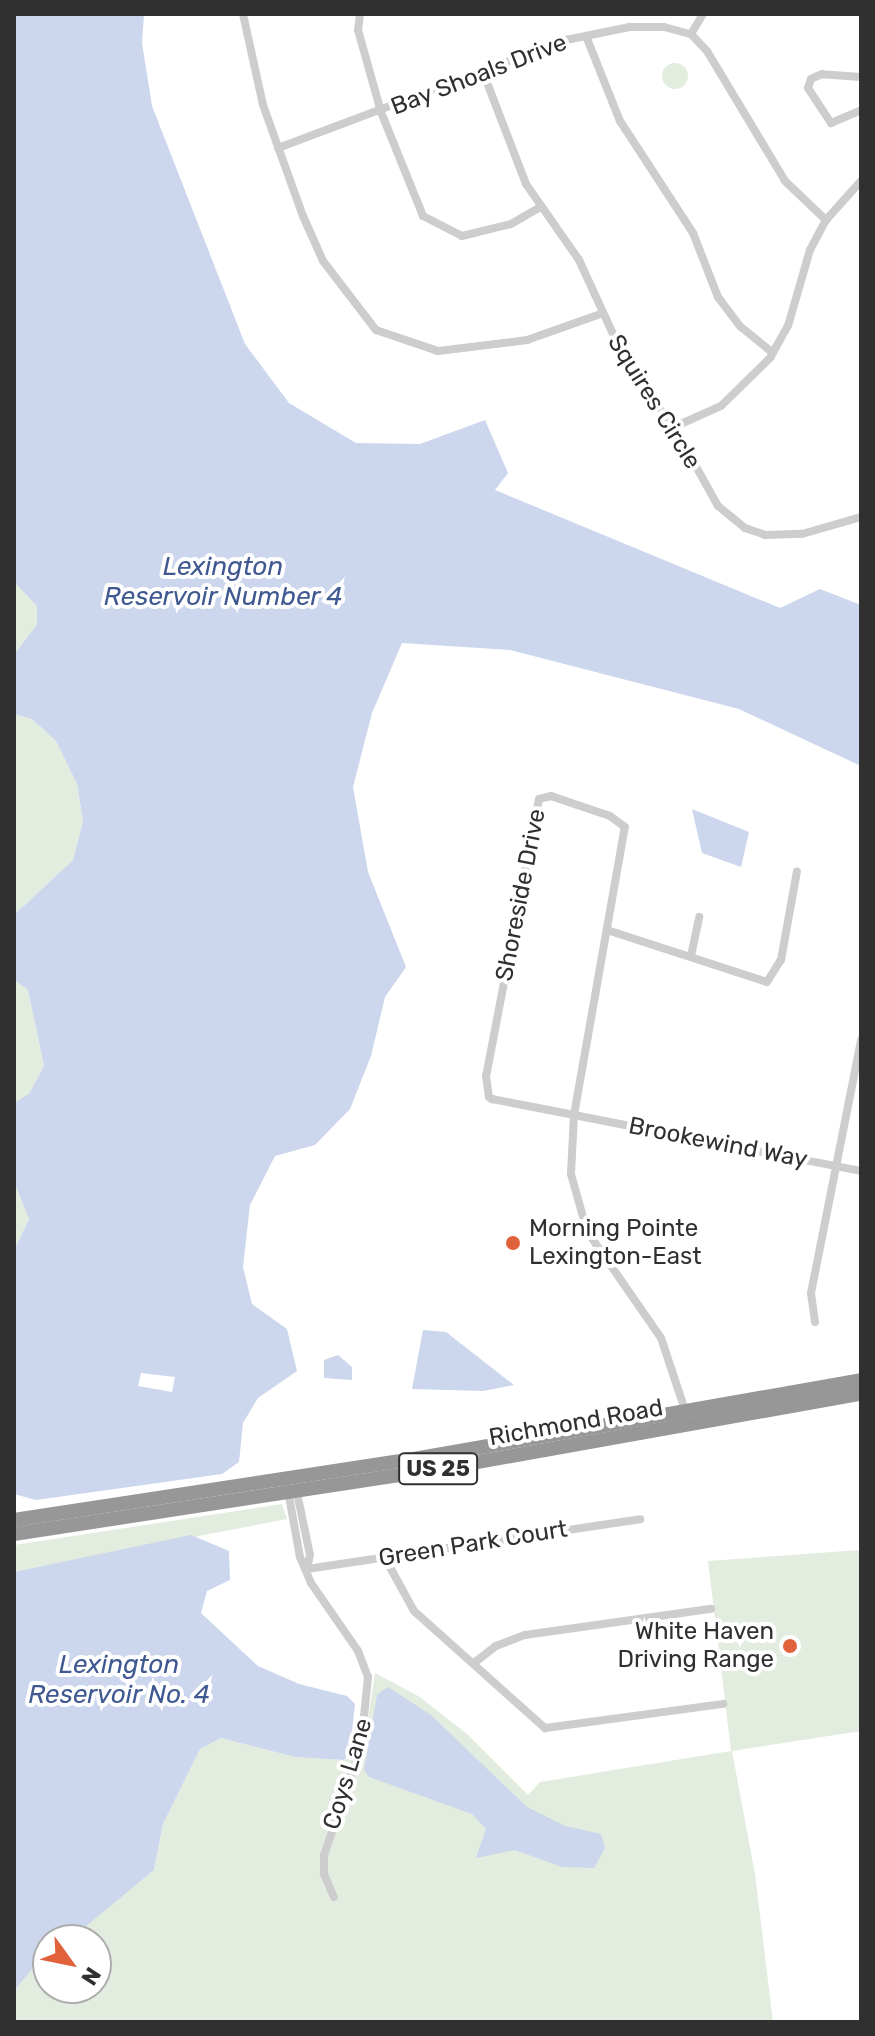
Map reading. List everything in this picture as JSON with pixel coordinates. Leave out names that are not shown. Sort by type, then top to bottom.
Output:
[{"type":"highway","name":"Richmond Road","points":[[688,1418],[861,1380]]},
{"type":"highway","name":"Richmond Road","points":[[14,1534],[688,1418],[861,1394]]},
{"type":"highway","name":"Richmond Road","points":[[14,1520],[292,1488]]},
{"type":"street","points":[[243,14],[278,148],[323,261],[359,313],[398,341],[438,351],[547,335],[601,314]]},
{"type":"street","points":[[360,14],[358,30],[381,112],[417,208],[433,225],[473,235],[511,224],[541,207]]},
{"type":"street","points":[[703,14],[691,34],[707,51],[785,181],[826,220]]},
{"type":"street","name":"Bay Shoals Drive","points":[[278,148],[586,36],[630,27],[691,34]]},
{"type":"street","points":[[586,36],[620,121],[693,233],[718,297],[732,318],[773,353]]},
{"type":"street","name":"Squires Circle","points":[[483,72],[526,184],[579,260],[601,314],[631,373],[674,427],[718,506],[745,528],[785,536],[861,517]]},
{"type":"street","points":[[861,77],[822,74],[811,79],[808,88],[831,123],[861,110]]},
{"type":"street","points":[[674,427],[729,400],[773,353],[826,220],[861,181]]},
{"type":"street","name":"Shoreside Drive","points":[[574,1115],[492,1099],[486,1089],[532,816],[543,796],[610,816],[624,825],[574,1115],[571,1174],[581,1218],[604,1263],[669,1352],[688,1418]]},
{"type":"street","points":[[607,930],[770,981],[781,960],[797,871]]},
{"type":"street","points":[[691,956],[699,917]]},
{"type":"street","points":[[815,1322],[811,1293],[857,1079],[861,1040]]},
{"type":"street","name":"Brookewind Way","points":[[574,1115],[861,1171]]},
{"type":"street","name":"Coys Lane","points":[[292,1488],[307,1569],[315,1591],[358,1651],[368,1677],[361,1746],[324,1855],[324,1874],[334,1897]]},
{"type":"street","name":"Green Park Court","points":[[307,1569],[640,1519]]},
{"type":"street","points":[[385,1558],[405,1600],[545,1728],[723,1704]]},
{"type":"street","points":[[474,1663],[496,1646],[525,1635],[711,1609]]},
{"type":"green space","points":[[675,63],[684,67],[688,76],[684,85],[675,89],[666,85],[662,76],[666,67]]},
{"type":"green space","points":[[14,582],[37,606],[37,624],[14,655]]},
{"type":"green space","points":[[14,714],[32,719],[56,741],[77,784],[83,821],[73,860],[14,915]]},
{"type":"green space","points":[[14,980],[28,990],[44,1066],[29,1095],[14,1103]]},
{"type":"green space","points":[[14,1182],[29,1219],[14,1250]]},
{"type":"green space","points":[[282,1504],[287,1519],[14,1572],[14,1545]]},
{"type":"green space","points":[[861,1550],[861,1731],[732,1751],[755,1874],[773,2022],[14,2022],[14,1991],[32,1969],[32,2004],[112,2004],[112,1924],[85,1924],[154,1870],[163,1824],[200,1749],[221,1738],[295,1757],[344,1760],[364,1745],[375,1673],[420,1697],[467,1734],[528,1795],[540,1782],[731,1751],[708,1561]]},
{"type":"water","name":"Lexington Reservoir Number 4","points":[[14,14],[144,14],[142,43],[152,106],[245,344],[289,403],[356,443],[420,444],[485,420],[508,473],[495,490],[780,608],[820,589],[861,605],[861,766],[739,709],[510,650],[402,643],[372,713],[353,787],[368,872],[406,967],[385,997],[371,1056],[350,1109],[315,1145],[275,1156],[250,1205],[243,1267],[252,1304],[287,1329],[297,1371],[258,1398],[243,1423],[239,1462],[222,1474],[36,1500],[14,1494],[14,1250],[29,1219],[14,1182],[14,1103],[29,1094],[44,1066],[28,990],[14,980],[14,915],[73,860],[83,821],[77,784],[56,741],[32,719],[14,714],[14,655],[37,624],[37,606],[14,582]]},
{"type":"water","points":[[692,809],[749,832],[741,867],[702,853]]},
{"type":"water","points":[[423,1330],[446,1332],[514,1385],[483,1391],[412,1389]]},
{"type":"water","points":[[338,1355],[352,1367],[352,1380],[324,1378],[324,1360]]},
{"type":"water","name":"Lexington Reservoir No. 4","points":[[191,1535],[229,1551],[230,1580],[207,1591],[201,1613],[258,1666],[299,1684],[347,1696],[355,1704],[350,1751],[344,1760],[295,1757],[221,1738],[200,1749],[163,1824],[154,1870],[89,1924],[32,1924],[32,1969],[14,1991],[14,1572]]},
{"type":"water","points":[[388,1687],[431,1715],[527,1807],[565,1826],[601,1834],[605,1848],[594,1868],[562,1867],[515,1850],[476,1858],[486,1829],[472,1814],[369,1777],[364,1770],[377,1695]]},
{"type":"pier","points":[[141,1373],[175,1377],[172,1392],[138,1386]]},
{"type":"place","name":"Morning Pointe Lexington-East","points":[[513,1243]]},
{"type":"place","name":"White Haven Driving Range","points":[[790,1646]]}]
